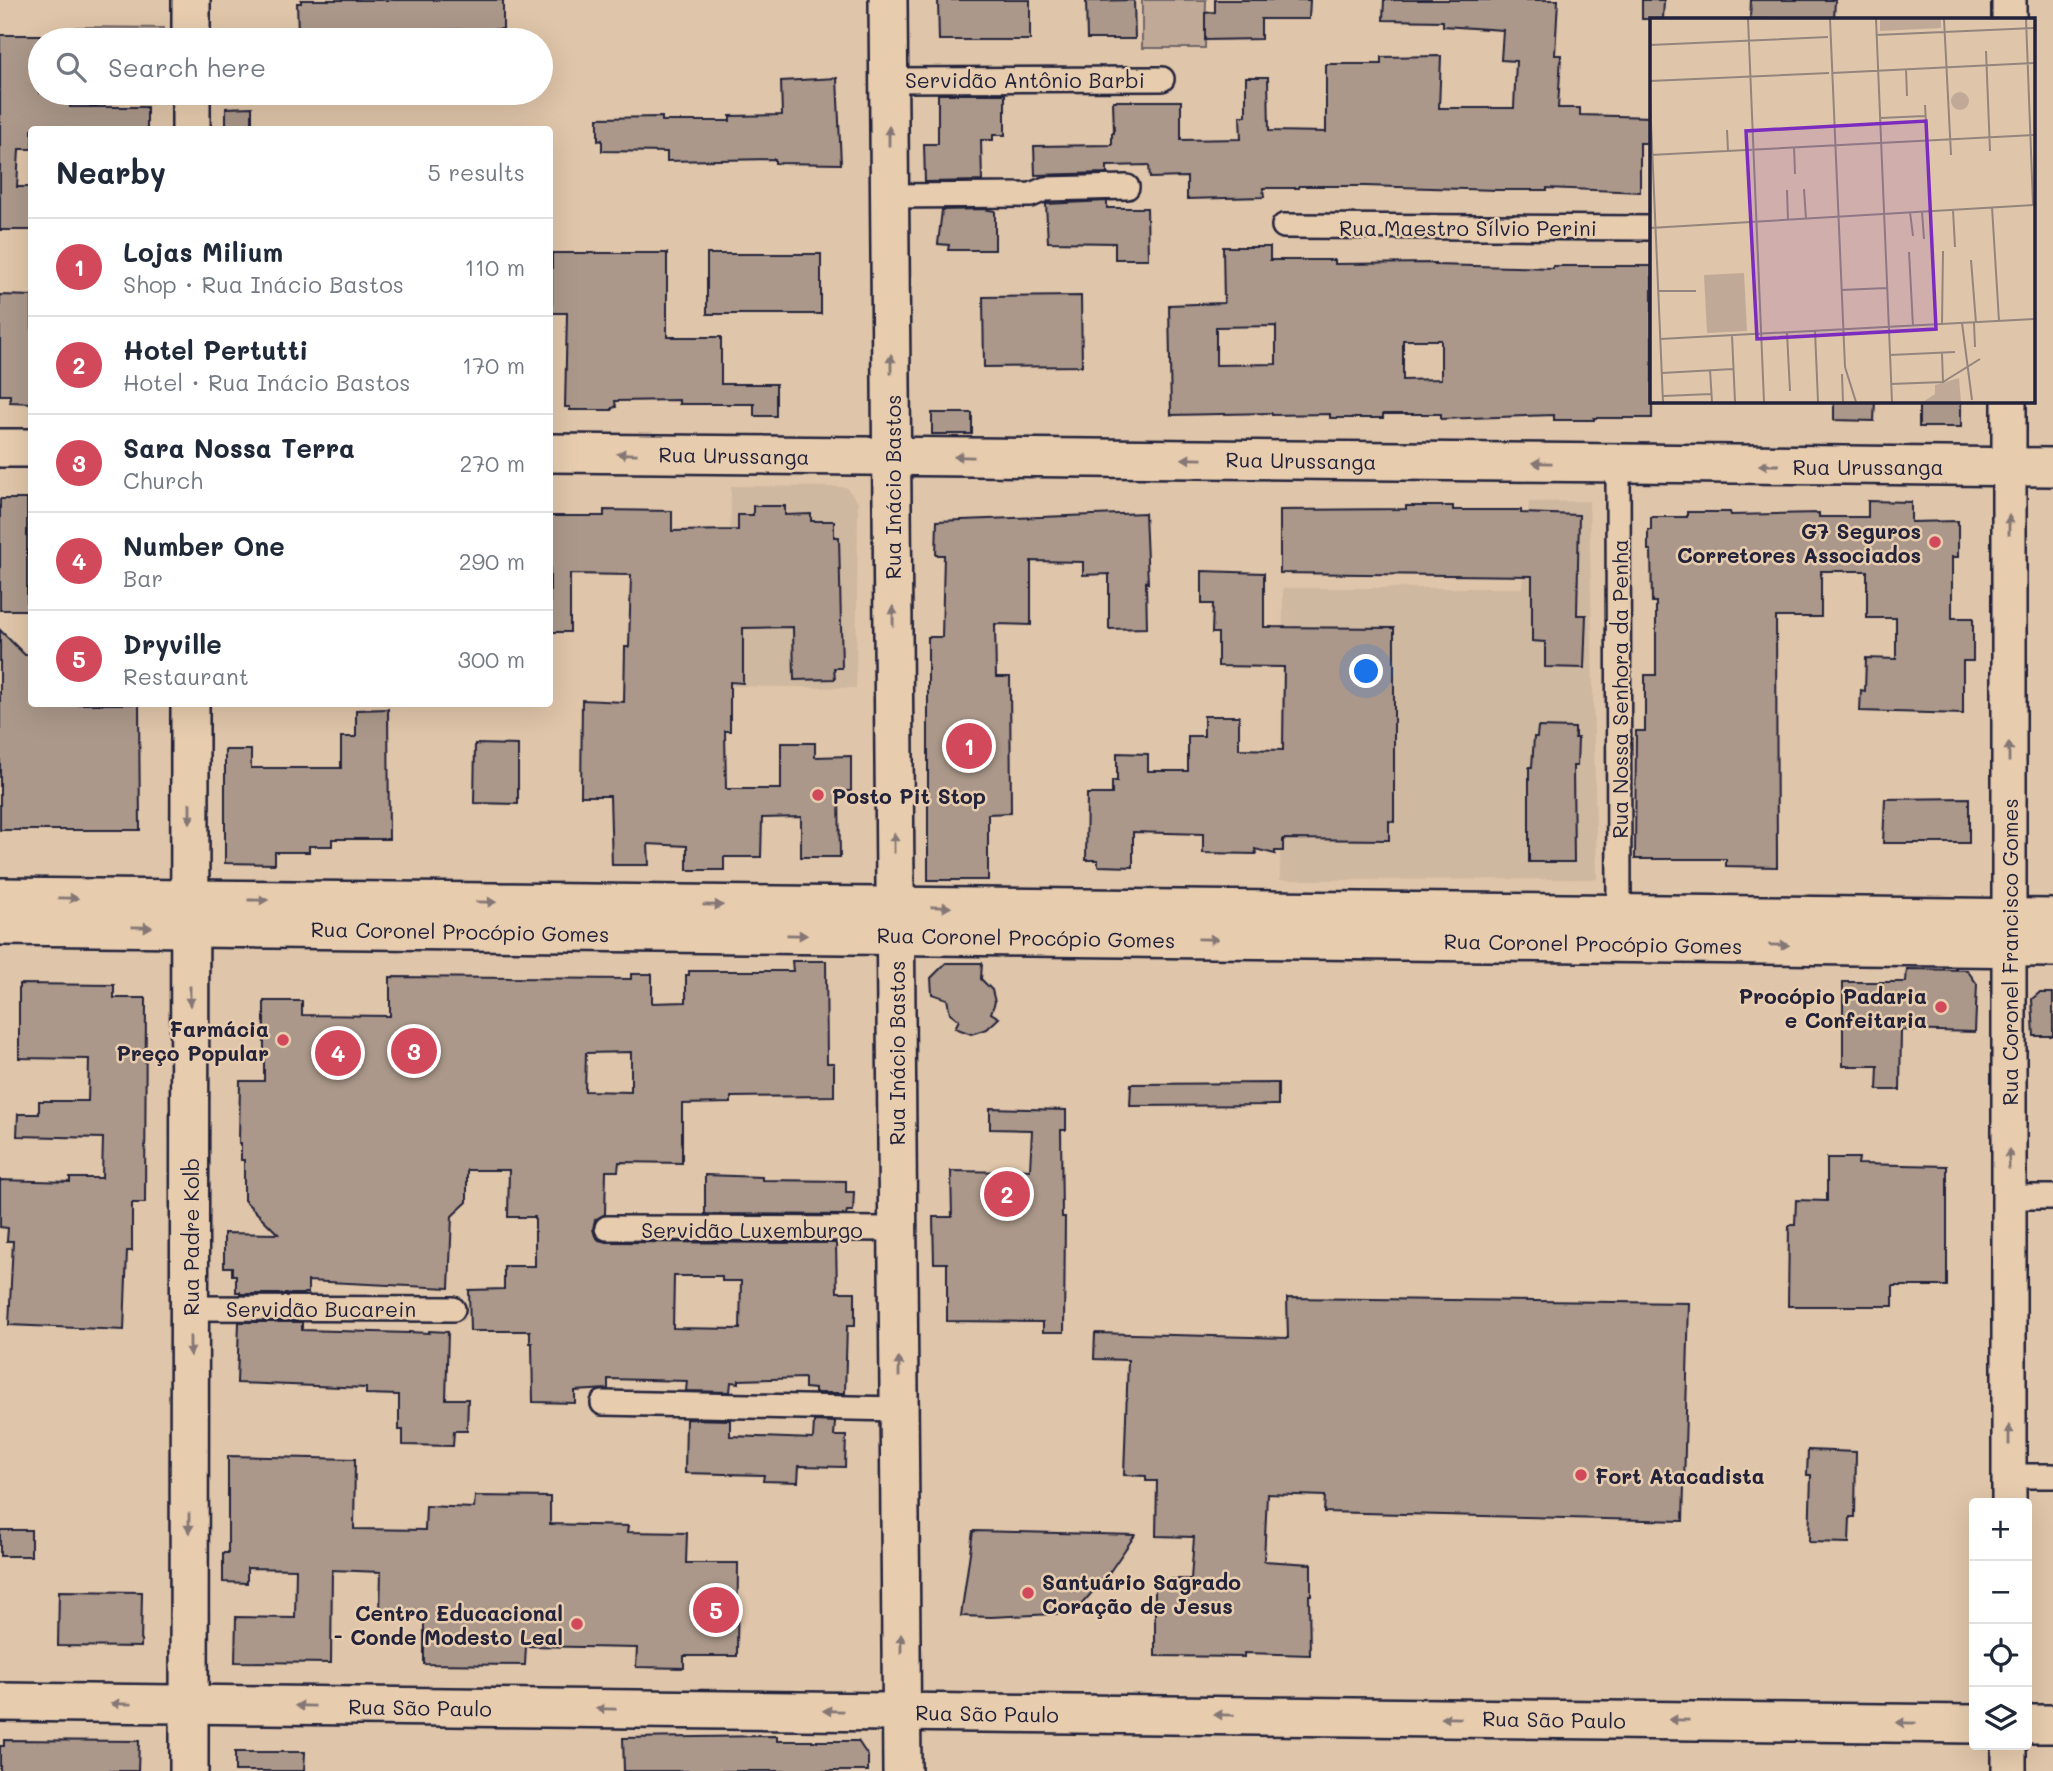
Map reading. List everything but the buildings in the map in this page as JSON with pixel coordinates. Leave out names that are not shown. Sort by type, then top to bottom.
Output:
[{"type":"main road","points":[[191,0],[191,28]]},
{"type":"main road","name":"Rua Inácio Bastos","points":[[888,0],[902,1771]]},
{"type":"main road","points":[[2009,0],[2009,18]]},
{"type":"main road","points":[[191,105],[191,126]]},
{"type":"main road","name":"Rua Coronel Francisco Gomes","points":[[2009,402],[2009,1490]]},
{"type":"main road","points":[[0,448],[28,448]]},
{"type":"main road","name":"Rua Urussanga","points":[[553,453],[2053,467]]},
{"type":"main road","name":"Rua Padre Kolb","points":[[189,1771],[190,707]]},
{"type":"main road","name":"Rua Coronel Procópio Gomes","points":[[0,897],[190,914]]},
{"type":"main road","name":"Rua Coronel Procópio Gomes","points":[[0,926],[190,914],[2009,933],[2053,919]]},
{"type":"main road","name":"Rua Coronel Procópio Gomes","points":[[895,921],[1619,914],[2009,933],[2053,948]]},
{"type":"main road","name":"Rua São Paulo","points":[[0,1702],[1969,1724]]},
{"type":"main road","points":[[2032,1724],[2053,1724]]},
{"type":"main road","points":[[2009,1750],[2009,1771]]},
{"type":"street","name":"Servidão Antônio Barbi","points":[[888,80],[1161,79]]},
{"type":"street","points":[[889,196],[1031,195],[1045,189],[1127,187]]},
{"type":"street","name":"Rua Maestro Sílvio Perini","points":[[1284,226],[1650,228]]},
{"type":"street","name":"Rua Nossa Senhora da Penha","points":[[1618,463],[1619,914]]},
{"type":"street","points":[[2009,1197],[2053,1197]]},
{"type":"street","name":"Servidão Luxemburgo","points":[[607,1228],[898,1229]]},
{"type":"street","name":"Servidão Bucarein","points":[[190,1308],[453,1309]]},
{"type":"street","points":[[603,1403],[899,1409]]},
{"type":"street","points":[[2009,1490],[2053,1476]]},
{"type":"shaded area","points":[[1142,0],[1206,0],[1205,48],[1142,48]]},
{"type":"shaded area","points":[[76,27],[164,28],[76,28]]},
{"type":"shaded area","points":[[731,486],[846,487],[858,502],[856,688],[728,686]]},
{"type":"shaded area","points":[[1589,501],[1597,879],[1280,880],[1283,588],[1522,588],[1529,502]]},
{"type":"place","name":"G7 Seguros Corretores Associados","points":[[1935,542]]},
{"type":"place","name":"Lojas Milium","points":[[969,746]]},
{"type":"place","name":"Posto Pit Stop","points":[[818,795]]},
{"type":"place","name":"Procópio Padaria e Confeitaria","points":[[1941,1007]]},
{"type":"place","name":"Farmácia Preço Popular","points":[[283,1040]]},
{"type":"place","name":"Sara Nossa Terra","points":[[414,1051]]},
{"type":"place","name":"Number One","points":[[338,1053]]},
{"type":"place","name":"Hotel Pertutti","points":[[1007,1194]]},
{"type":"place","name":"Fort Atacadista","points":[[1581,1475]]},
{"type":"place","name":"Santuário Sagrado Coração de Jesus","points":[[1028,1593]]},
{"type":"place","name":"Dryville","points":[[716,1610]]},
{"type":"place","name":"Centro Educacional - Conde Modesto Leal","points":[[577,1624]]}]
